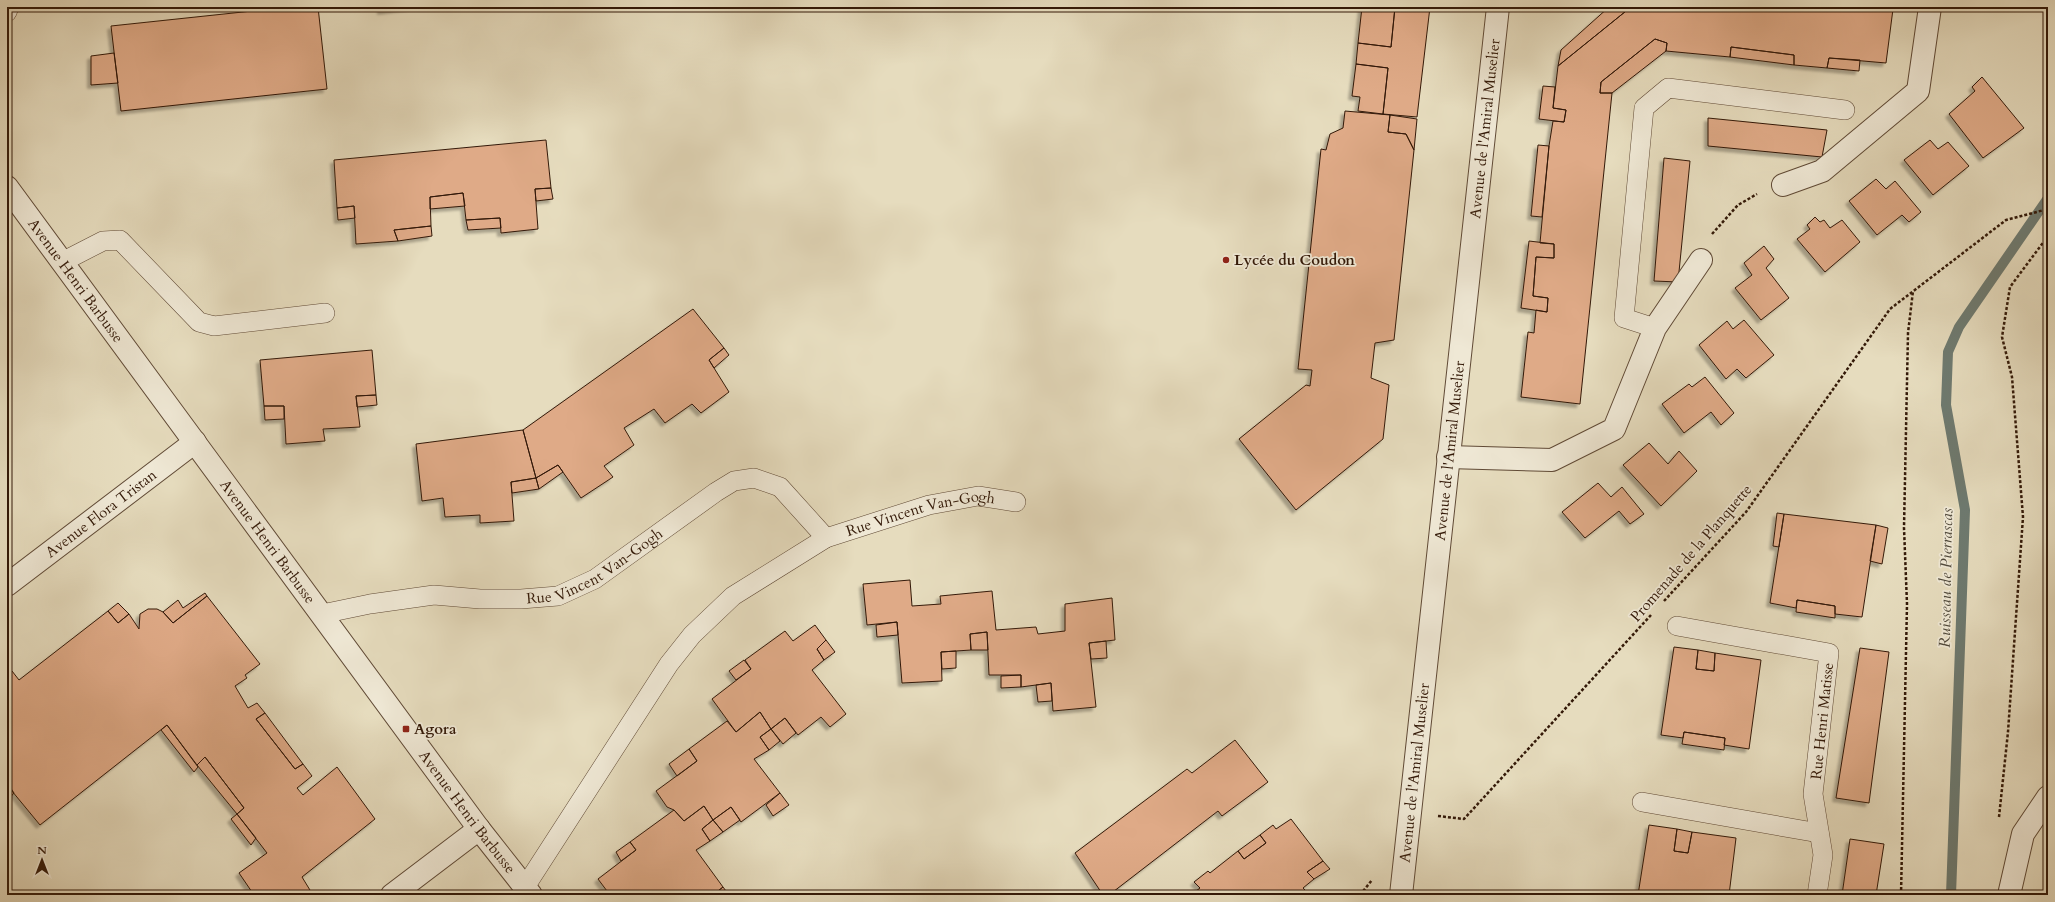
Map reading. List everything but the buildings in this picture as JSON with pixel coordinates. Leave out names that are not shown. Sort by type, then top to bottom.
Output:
[{"type":"street","name":"Avenue de l'Amiral Muselier","points":[[1401,895],[1498,7]]},
{"type":"street","points":[[1783,185],[1822,171],[1918,91],[1930,7]]},
{"type":"street","name":"Avenue Henri Barbusse","points":[[7,187],[479,829],[528,891]]},
{"type":"street","points":[[1448,457],[1552,460],[1614,429],[1655,328],[1701,260]]},
{"type":"street","name":"Avenue Flora Tristan","points":[[7,585],[195,442]]},
{"type":"street","points":[[2009,895],[2023,834],[2048,797]]},
{"type":"street","points":[[392,895],[479,829]]},
{"type":"lane","points":[[7,12],[9,7]]},
{"type":"lane","points":[[1655,328],[1624,318],[1644,108],[1668,88],[1845,110]]},
{"type":"lane","points":[[62,262],[103,241],[120,240],[199,322],[214,326],[325,313]]},
{"type":"lane","name":"Rue Vincent Van-Gogh","points":[[322,614],[370,604],[434,595],[480,599],[521,599],[558,596],[595,579],[716,492],[734,481],[754,478],[780,487],[826,538]]},
{"type":"lane","name":"Rue Vincent Van-Gogh","points":[[528,891],[669,664],[692,635],[733,596],[826,538],[929,504],[978,496],[1016,502]]},
{"type":"lane","name":"Rue Henri Matisse","points":[[1677,626],[1829,653],[1813,794],[1823,855],[1817,895]]},
{"type":"lane","points":[[1642,802],[1819,833]]},
{"type":"path","points":[[1701,260],[1714,231],[1738,205],[1765,190],[1783,185]]},
{"type":"path","name":"Promenade de la Planquette","points":[[1663,603],[1746,512],[1890,309],[2006,220],[2048,209]]},
{"type":"path","points":[[1999,818],[2008,732],[2023,517],[2012,377],[2002,337],[2010,287],[2048,236]]},
{"type":"path","points":[[1901,895],[1907,604],[1904,528],[1908,333],[1913,291]]},
{"type":"path","name":"Promenade de la Planquette","points":[[1410,813],[1464,819],[1652,614]]},
{"type":"path","points":[[1360,895],[1374,877]]},
{"type":"waterway","name":"Ruisseau de Pierrascas","points":[[1951,895],[1965,510],[1946,405],[1948,352],[1959,327],[2048,198]]},
{"type":"place","name":"Lycée du Coudon","points":[[1226,260]]},
{"type":"place","name":"Agora","points":[[406,729]]}]
